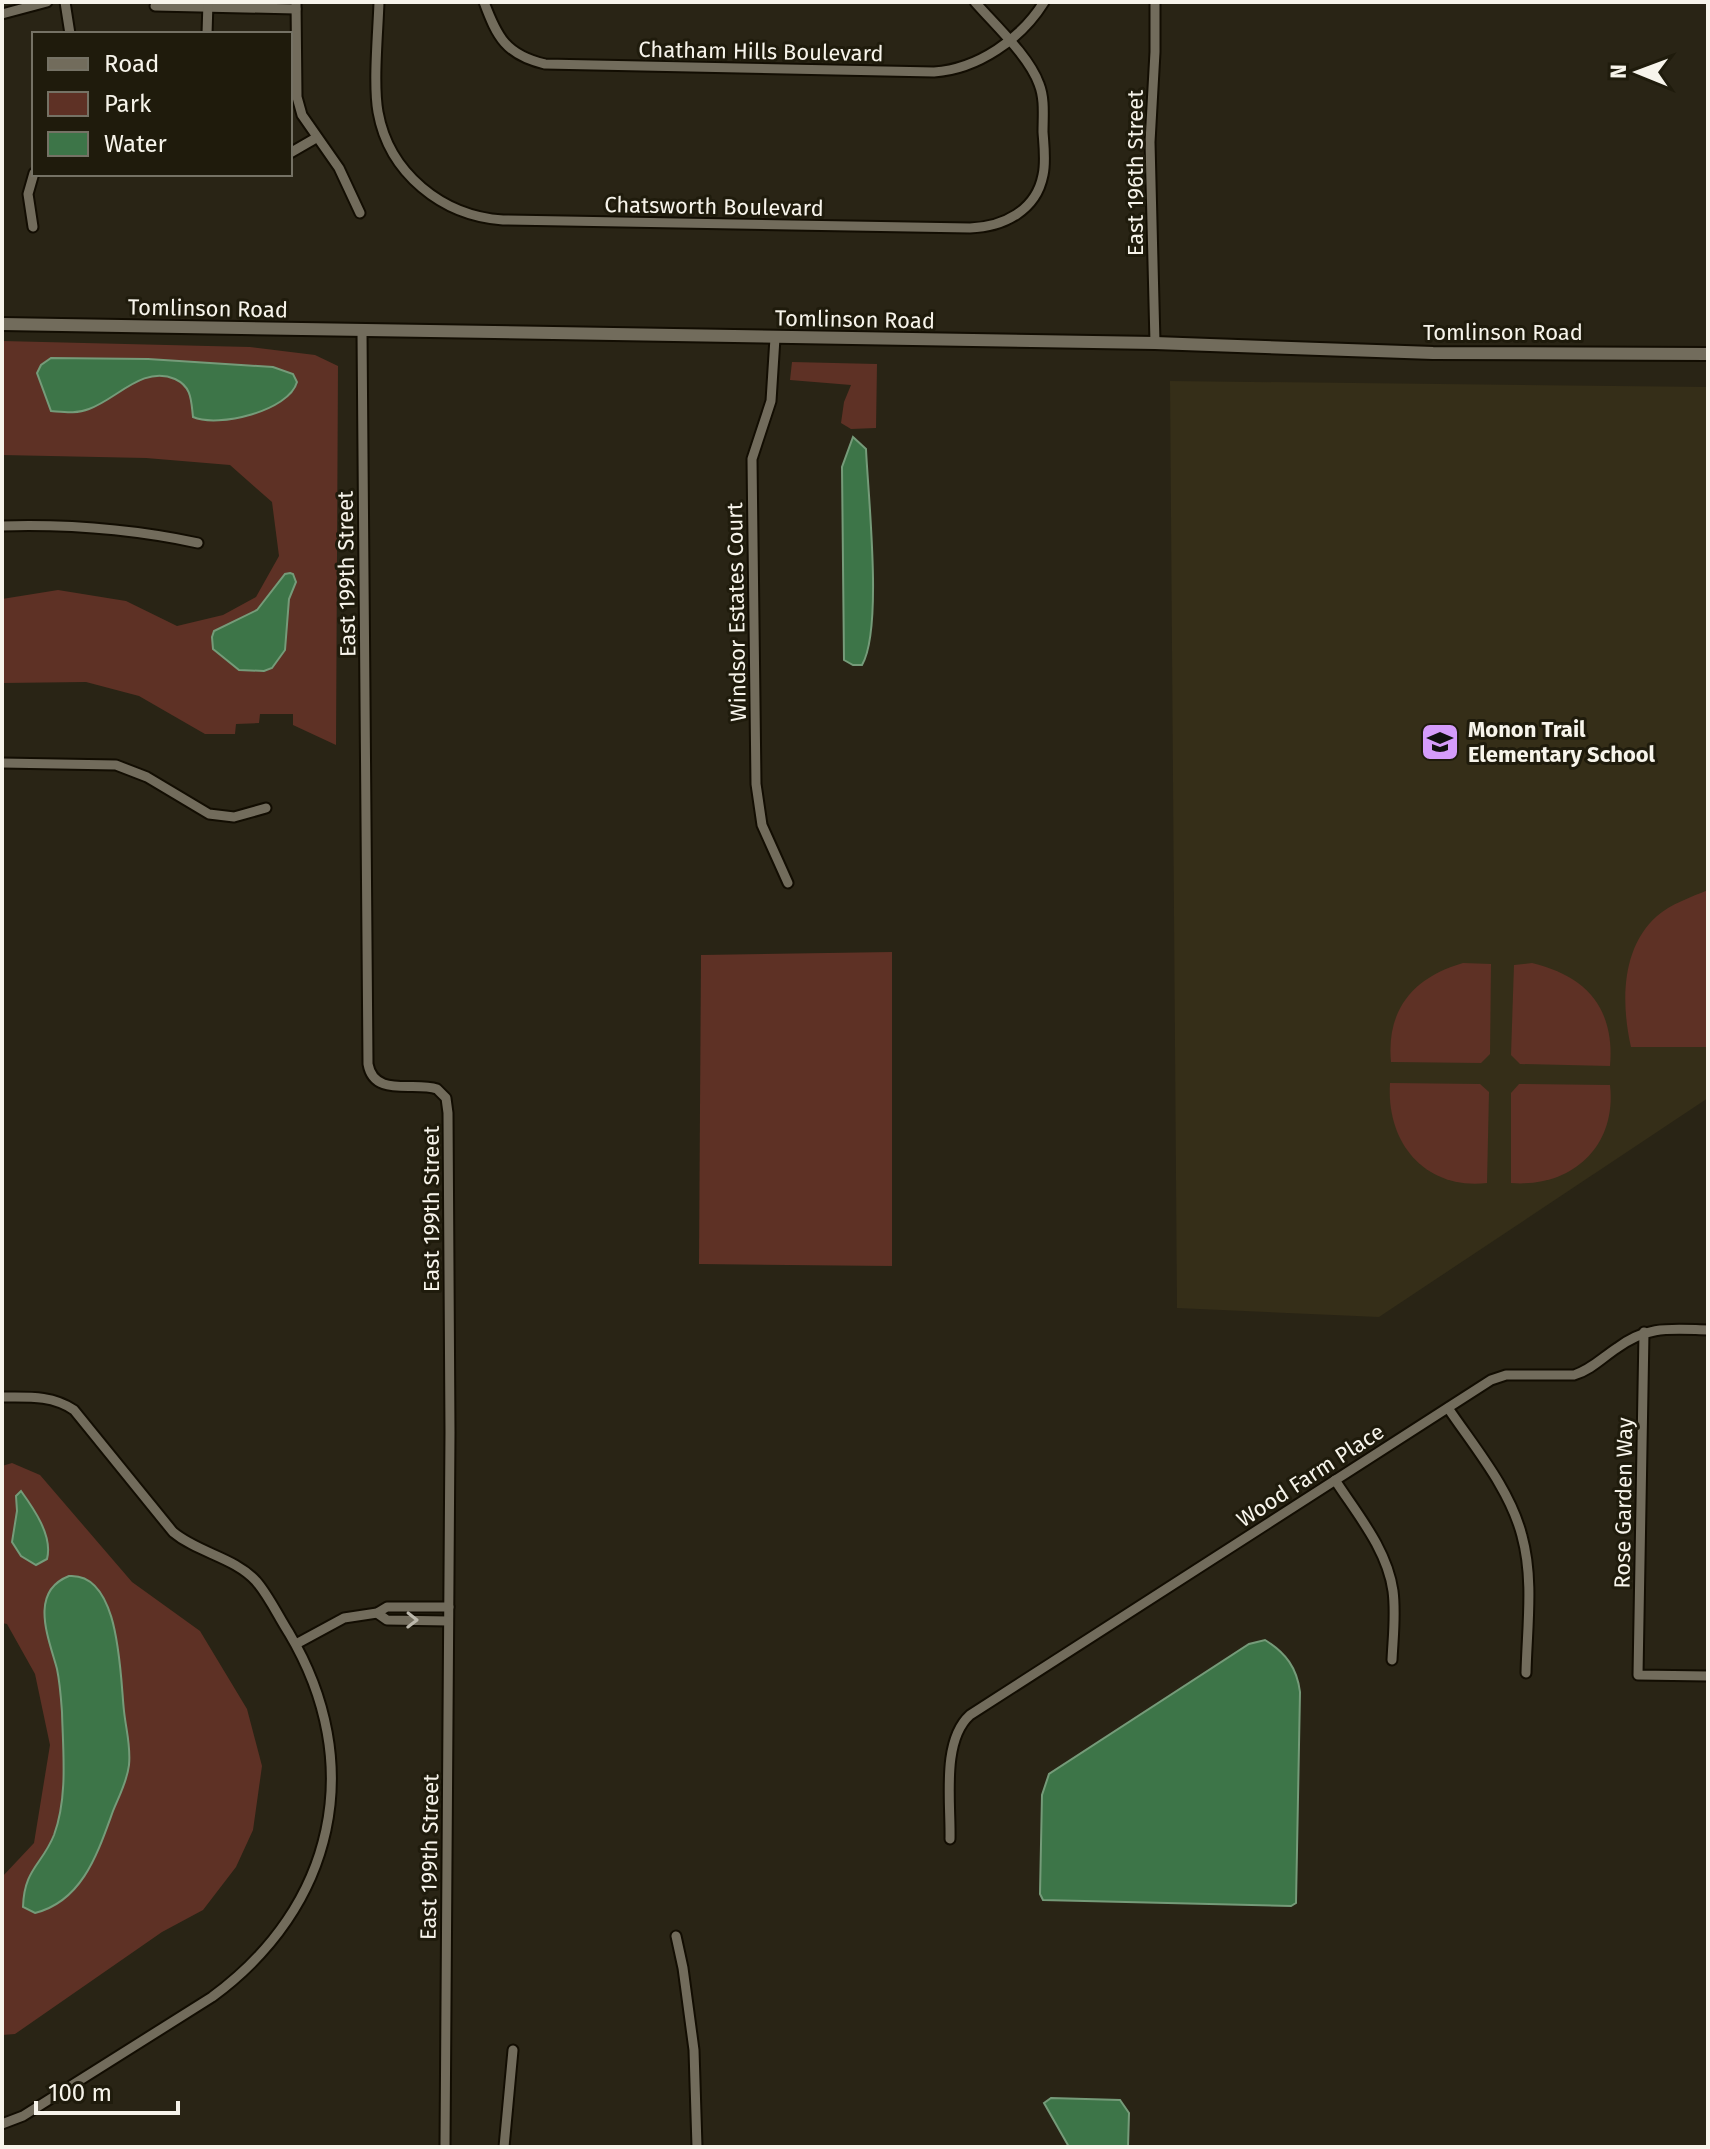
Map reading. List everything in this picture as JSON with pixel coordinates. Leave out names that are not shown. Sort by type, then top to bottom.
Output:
[{"type":"street","points":[[2,14],[47,2]]},
{"type":"street","points":[[65,2],[70,32]]},
{"type":"street","name":"Chatsworth Boulevard","points":[[379,2],[378,109],[390,148],[407,173],[426,192],[460,211],[492,219],[970,228],[1004,223],[1017,216],[1040,184],[1044,168],[1041,89],[1030,67],[975,2]]},
{"type":"street","name":"Chatham Hills Boulevard","points":[[484,2],[495,31],[506,45],[524,58],[553,65],[934,72],[976,61],[1009,41],[1044,2]]},
{"type":"street","name":"East 196th Street","points":[[1154,2],[1156,40],[1150,151],[1155,343]]},
{"type":"street","points":[[207,32],[208,5]]},
{"type":"street","points":[[155,6],[296,6],[297,97],[302,115],[339,168],[360,213]]},
{"type":"street","points":[[292,152],[316,138]]},
{"type":"street","points":[[33,176],[28,194],[33,227]]},
{"type":"street","name":"Tomlinson Road","points":[[2,324],[1155,343],[1433,353],[1708,354]]},
{"type":"street","name":"East 199th Street","points":[[362,332],[368,1064],[373,1076],[384,1085],[432,1087],[441,1093],[447,1104],[450,1432],[445,2147]]},
{"type":"street","name":"Windsor Estates Court","points":[[775,338],[771,401],[752,459],[756,784],[757,804],[765,834],[788,883]]},
{"type":"street","points":[[2,526],[49,524],[111,528],[198,543]]},
{"type":"street","points":[[2,763],[116,765],[147,777],[209,814],[234,817],[266,808]]},
{"type":"street","name":"Wood Farm Place","points":[[950,1839],[952,1753],[957,1730],[979,1709],[1497,1377],[1565,1376],[1583,1372],[1644,1332],[1659,1329],[1708,1330]]},
{"type":"street","name":"Rose Garden Way","points":[[1644,1332],[1638,1675],[1708,1676]]},
{"type":"street","points":[[2,1397],[47,1398],[63,1402],[74,1410],[173,1532],[240,1568],[258,1583],[310,1673],[327,1728],[331,1768],[322,1846],[310,1880],[298,1904],[265,1951],[229,1984],[32,2111],[2,2124]]},
{"type":"street","points":[[1448,1408],[1504,1494],[1522,1534],[1528,1576],[1526,1673]]},
{"type":"street","points":[[1335,1480],[1376,1543],[1388,1569],[1393,1600],[1392,1660]]},
{"type":"street","points":[[296,1644],[344,1618],[377,1613],[387,1607],[449,1607]]},
{"type":"street","points":[[377,1613],[387,1620],[448,1621]]},
{"type":"street","points":[[676,1936],[694,2050],[697,2147]]},
{"type":"street","points":[[504,2147],[513,2050]]},
{"type":"shaded area","name":"Monon Trail Elementary School","points":[[1170,381],[1708,387],[1708,1098],[1379,1317],[1177,1308]]},
{"type":"green space","points":[[2,341],[250,347],[315,355],[338,366],[336,745],[293,725],[293,714],[260,714],[259,723],[236,724],[235,734],[205,734],[139,696],[86,682],[2,683],[2,599],[58,590],[126,601],[177,626],[223,615],[256,597],[279,556],[272,502],[230,465],[146,458],[2,455]]},
{"type":"green space","points":[[792,362],[877,364],[876,428],[851,429],[841,423],[844,402],[851,385],[790,380]]},
{"type":"green space","points":[[1708,890],[1708,1047],[1631,1047],[1625,995],[1630,960],[1636,944],[1657,916],[1681,901]]},
{"type":"green space","points":[[892,952],[892,1266],[699,1264],[701,955]]},
{"type":"green space","points":[[1463,963],[1491,964],[1490,1054],[1481,1063],[1391,1062],[1393,1026],[1407,998],[1430,977]]},
{"type":"green space","points":[[1532,963],[1568,976],[1593,998],[1608,1027],[1610,1066],[1520,1064],[1511,1055],[1514,965]]},
{"type":"green space","points":[[1390,1083],[1480,1084],[1489,1092],[1487,1183],[1445,1179],[1414,1158],[1395,1125],[1390,1105]]},
{"type":"green space","points":[[1519,1084],[1610,1085],[1606,1127],[1598,1145],[1571,1171],[1533,1183],[1511,1183],[1511,1093]]},
{"type":"green space","points":[[12,1463],[40,1475],[132,1582],[200,1631],[247,1709],[262,1766],[253,1830],[236,1867],[203,1910],[162,1932],[15,2034],[2,2035],[2,1877],[34,1843],[50,1745],[35,1674],[7,1624],[2,1623],[2,1466]]},
{"type":"water","points":[[51,358],[148,359],[273,367],[293,374],[297,382],[281,401],[267,409],[219,420],[193,417],[190,395],[185,386],[163,376],[141,380],[84,411],[51,411],[37,373],[41,365]]},
{"type":"water","points":[[853,437],[866,449],[873,561],[872,623],[862,665],[853,665],[844,660],[842,467]]},
{"type":"water","points":[[290,573],[296,582],[289,599],[285,650],[272,668],[264,671],[239,670],[213,649],[214,631],[257,610],[285,574]]},
{"type":"water","points":[[21,1491],[41,1523],[47,1541],[47,1559],[36,1565],[21,1556],[12,1542],[16,1496]]},
{"type":"water","points":[[69,1576],[86,1579],[99,1591],[108,1608],[119,1652],[129,1765],[101,1843],[86,1873],[65,1898],[35,1913],[23,1907],[24,1894],[30,1875],[54,1835],[64,1774],[60,1690],[46,1631],[45,1605],[56,1583]]},
{"type":"water","points":[[1265,1640],[1289,1662],[1300,1692],[1296,1903],[1291,1906],[1043,1900],[1040,1894],[1042,1795],[1049,1774],[1249,1644]]},
{"type":"water","points":[[1051,2098],[1120,2100],[1129,2113],[1128,2147],[1069,2147],[1044,2103]]},
{"type":"place","name":"Monon Trail Elementary School","points":[[1440,742]]}]
